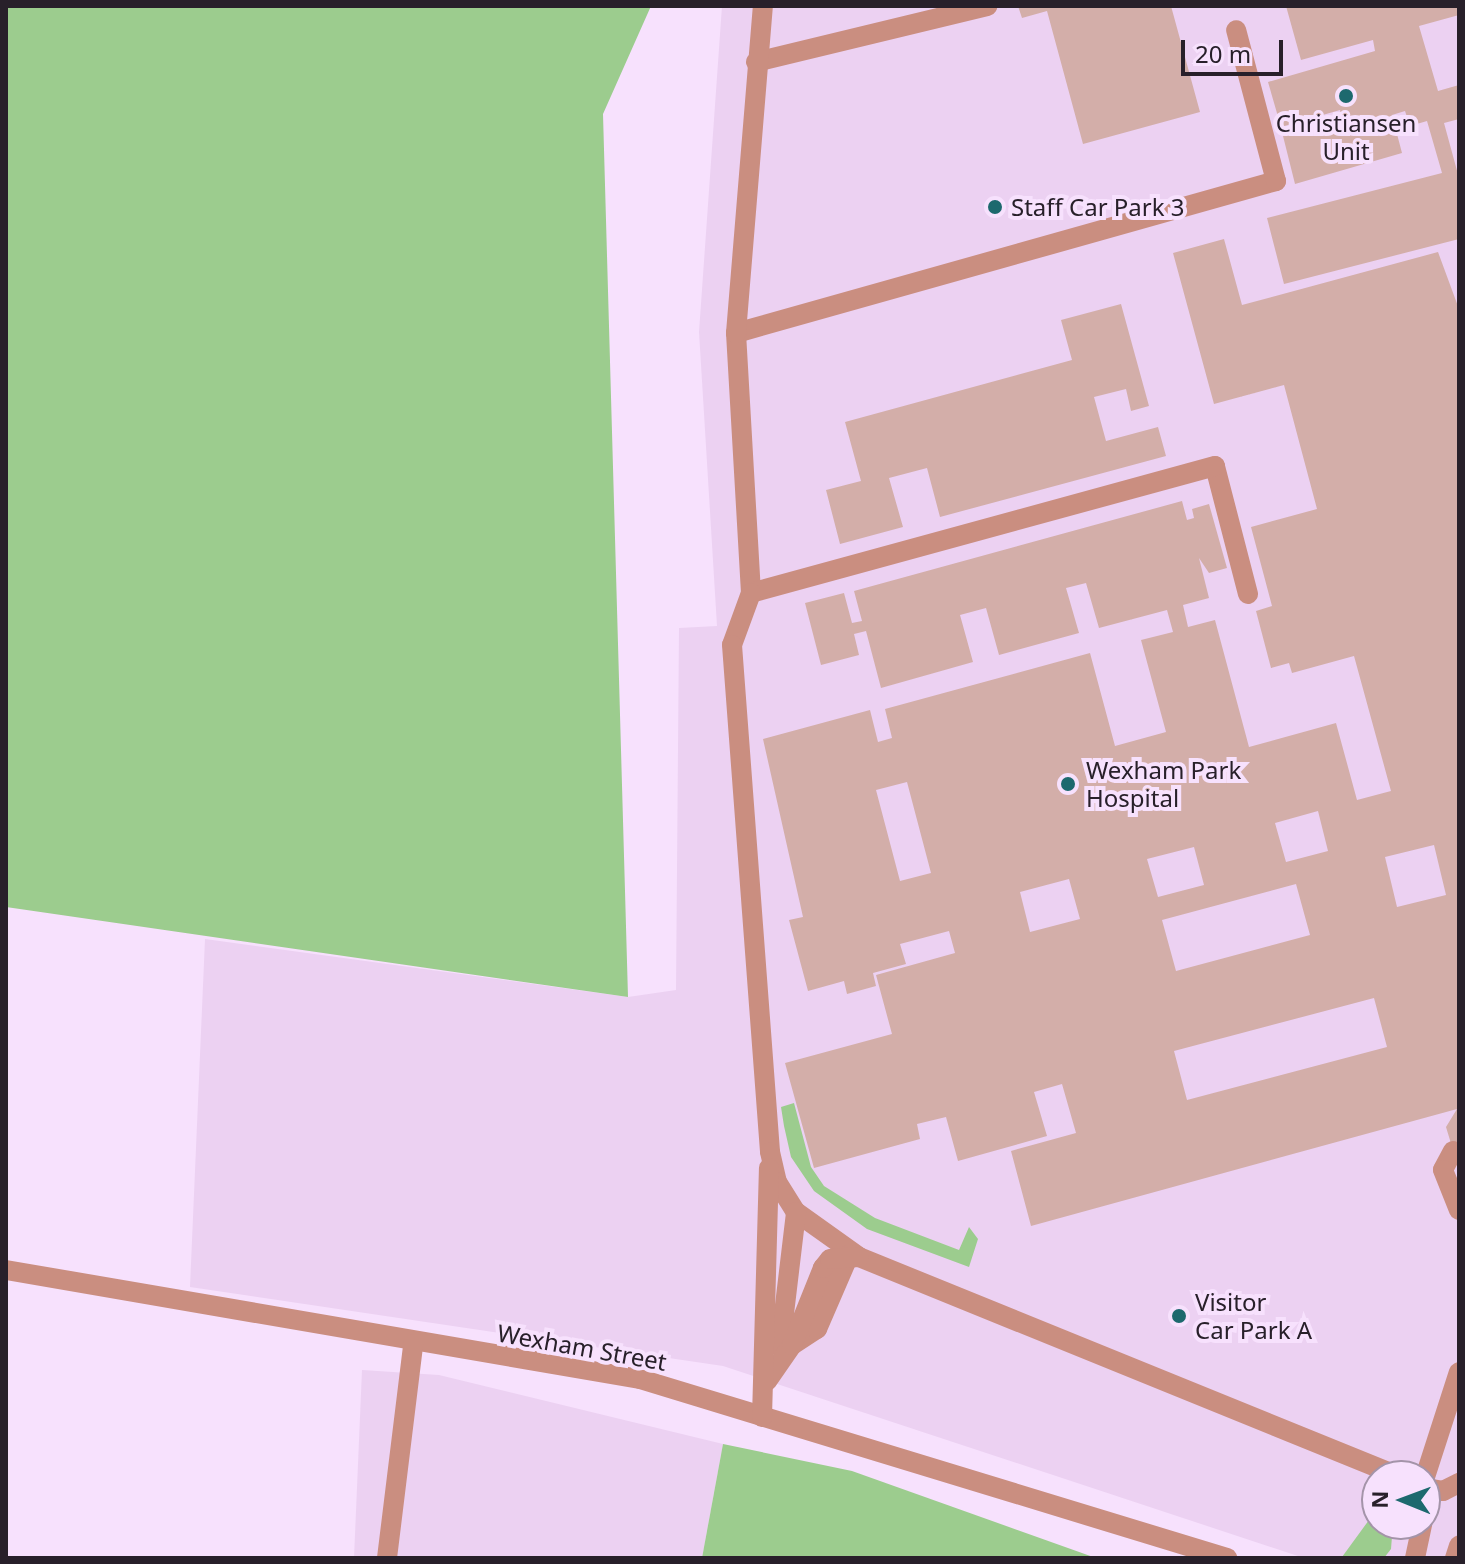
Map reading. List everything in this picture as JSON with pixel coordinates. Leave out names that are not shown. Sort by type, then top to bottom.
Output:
[{"type":"street","points":[[762,1417],[767,1381],[770,1152],[732,645],[751,593],[736,333],[763,6]]},
{"type":"street","points":[[756,62],[987,6]]},
{"type":"street","points":[[736,333],[1276,181],[1236,30]]},
{"type":"street","points":[[751,593],[1215,466],[1248,594]]},
{"type":"street","points":[[1453,1151],[1443,1170],[1459,1210]]},
{"type":"street","points":[[770,1152],[777,1182],[796,1212],[854,1256],[1361,1461]]},
{"type":"street","points":[[781,1364],[796,1212]]},
{"type":"street","points":[[767,1381],[792,1345],[823,1268],[854,1256]]},
{"type":"street","name":"Wexham Street","points":[[6,1270],[413,1345],[640,1379],[1227,1558]]},
{"type":"street","points":[[387,1558],[413,1345]]},
{"type":"street","points":[[1431,1460],[1459,1372]]},
{"type":"street","points":[[1455,1558],[1459,1546]]},
{"type":"shaded area","name":"Wexham Park Hospital","points":[[722,6],[1459,6],[1459,1558],[1304,1558],[723,1366],[190,1287],[205,939],[628,997],[676,990],[679,628],[717,626],[699,332]]},
{"type":"shaded area","points":[[362,1370],[439,1375],[723,1444],[702,1558],[354,1558]]},
{"type":"green space","points":[[6,6],[651,6],[603,114],[628,997],[6,907]]},
{"type":"green space","points":[[794,1103],[811,1167],[824,1186],[875,1218],[959,1250],[969,1227],[978,1239],[969,1267],[867,1229],[814,1191],[791,1157],[781,1107]]},
{"type":"green space","points":[[723,1444],[852,1471],[1096,1558],[702,1558]]},
{"type":"green space","points":[[1361,1531],[1361,1540],[1392,1540],[1391,1549],[1384,1558],[1342,1557]]},
{"type":"building","points":[[1018,6],[1171,6],[1200,112],[1083,144],[1047,11],[1022,18]]},
{"type":"building","points":[[1286,6],[1459,6],[1459,15],[1419,26],[1438,91],[1459,85],[1459,119],[1444,123],[1459,178],[1459,239],[1284,284],[1267,218],[1442,173],[1427,121],[1410,126],[1405,111],[1392,115],[1402,153],[1295,184],[1283,136],[1342,119],[1340,110],[1281,127],[1268,82],[1375,51],[1373,40],[1301,60]]},
{"type":"building","points":[[1224,239],[1242,305],[1438,252],[1459,309],[1459,1170],[1446,1127],[1457,1109],[1031,1226],[1011,1151],[1076,1133],[1062,1084],[1034,1092],[1047,1136],[958,1161],[946,1117],[917,1124],[920,1139],[814,1168],[785,1063],[892,1034],[876,975],[955,953],[949,931],[900,944],[906,964],[873,973],[876,986],[847,994],[844,981],[808,991],[789,920],[803,917],[763,739],[870,710],[878,742],[892,738],[885,709],[1090,653],[1115,746],[1166,732],[1141,640],[1173,632],[1167,610],[1099,628],[1086,583],[1066,588],[1079,633],[999,655],[986,608],[960,615],[973,662],[881,688],[866,631],[854,634],[859,655],[821,665],[805,603],[844,593],[852,623],[862,621],[854,591],[1182,501],[1187,520],[1194,518],[1192,509],[1209,504],[1227,568],[1209,573],[1199,558],[1209,598],[1183,605],[1188,627],[1215,620],[1249,747],[1336,723],[1357,800],[1391,791],[1354,656],[1292,673],[1289,663],[1271,668],[1256,611],[1272,606],[1251,527],[1317,509],[1284,385],[1214,404],[1173,253]],"holes":[[[907,782],[931,873],[900,881],[876,790]],[[1318,811],[1328,851],[1286,862],[1275,823]],[[1434,845],[1446,895],[1397,907],[1385,857]],[[1194,847],[1204,885],[1158,897],[1147,859]],[[1069,879],[1080,919],[1030,932],[1020,892]],[[1296,884],[1310,935],[1176,971],[1162,920]],[[1374,998],[1387,1047],[1187,1100],[1174,1051]]]},
{"type":"building","points":[[1121,304],[1149,406],[1131,411],[1126,389],[1094,397],[1106,441],[1158,427],[1166,456],[940,517],[927,468],[889,478],[903,527],[840,544],[826,490],[861,481],[845,422],[1072,360],[1061,320]]},
{"type":"place","name":"Christiansen Unit","points":[[1346,96]]},
{"type":"place","name":"Staff Car Park 3","points":[[995,207]]},
{"type":"place","name":"Wexham Park Hospital","points":[[1068,784]]},
{"type":"place","name":"Visitor Car Park A","points":[[1179,1316]]}]
